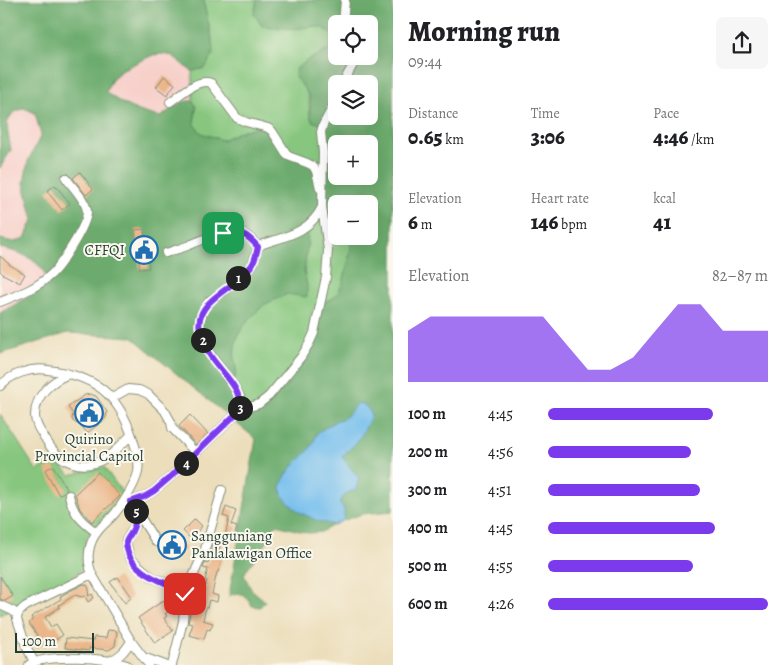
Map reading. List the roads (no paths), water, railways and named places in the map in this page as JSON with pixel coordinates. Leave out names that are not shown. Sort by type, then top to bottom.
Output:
[{"type":"street","points":[[344,15],[345,0]]},
{"type":"street","points":[[170,102],[192,86],[202,82],[211,83],[237,118],[268,128],[272,131],[288,156],[313,166],[316,170],[322,198]]},
{"type":"street","points":[[122,505],[154,491],[240,410],[259,404],[269,396],[310,344],[328,267],[328,250],[322,207],[323,152],[321,132],[328,116]]},
{"type":"street","points":[[0,302],[29,290],[49,277],[78,236],[87,210],[85,203],[66,178]]},
{"type":"street","points":[[240,410],[240,397],[209,353],[201,338],[200,320],[205,306],[246,272],[252,264],[258,247],[299,232],[318,217],[322,207]]},
{"type":"street","points":[[166,253],[223,233],[237,232],[251,239],[258,247]]},
{"type":"street","points":[[0,386],[16,375],[33,370],[43,369],[71,373],[94,384],[108,394],[117,404],[127,422],[139,459],[138,472],[122,505],[96,532],[90,545],[89,564],[92,574],[131,641],[149,665]]},
{"type":"street","points":[[71,373],[52,382],[45,389],[36,406],[34,418],[52,450],[71,463],[84,466],[97,463],[111,454],[131,435]]},
{"type":"street","points":[[112,398],[128,389],[139,390],[148,394],[165,411],[172,428],[196,453]]},
{"type":"street","points":[[172,665],[183,621],[187,590],[205,549],[222,490]]},
{"type":"street","points":[[69,495],[74,510],[81,521],[96,532]]},
{"type":"street","points":[[130,502],[156,542]]},
{"type":"street","points":[[136,510],[135,525],[126,541],[131,559],[152,577],[182,590],[186,597]]},
{"type":"street","points":[[92,574],[26,606],[17,615],[32,663],[53,658],[66,658],[109,661],[128,665]]},
{"type":"street","points":[[0,605],[17,615]]},
{"type":"street","points":[[109,661],[117,658],[131,641]]},
{"type":"street","points":[[143,657],[165,665]]},
{"type":"water","points":[[361,403],[369,410],[371,417],[359,439],[342,457],[359,478],[356,489],[346,494],[339,502],[344,509],[344,520],[334,525],[318,521],[299,512],[288,502],[282,495],[281,485],[292,467],[308,451],[317,433],[347,416],[356,404]]},
{"type":"place","name":"CFFQI","points":[[144,250]]},
{"type":"place","name":"Quirino Provincial Capitol","points":[[89,413]]},
{"type":"place","name":"Sangguniang Panlalawigan Office","points":[[172,545]]}]
